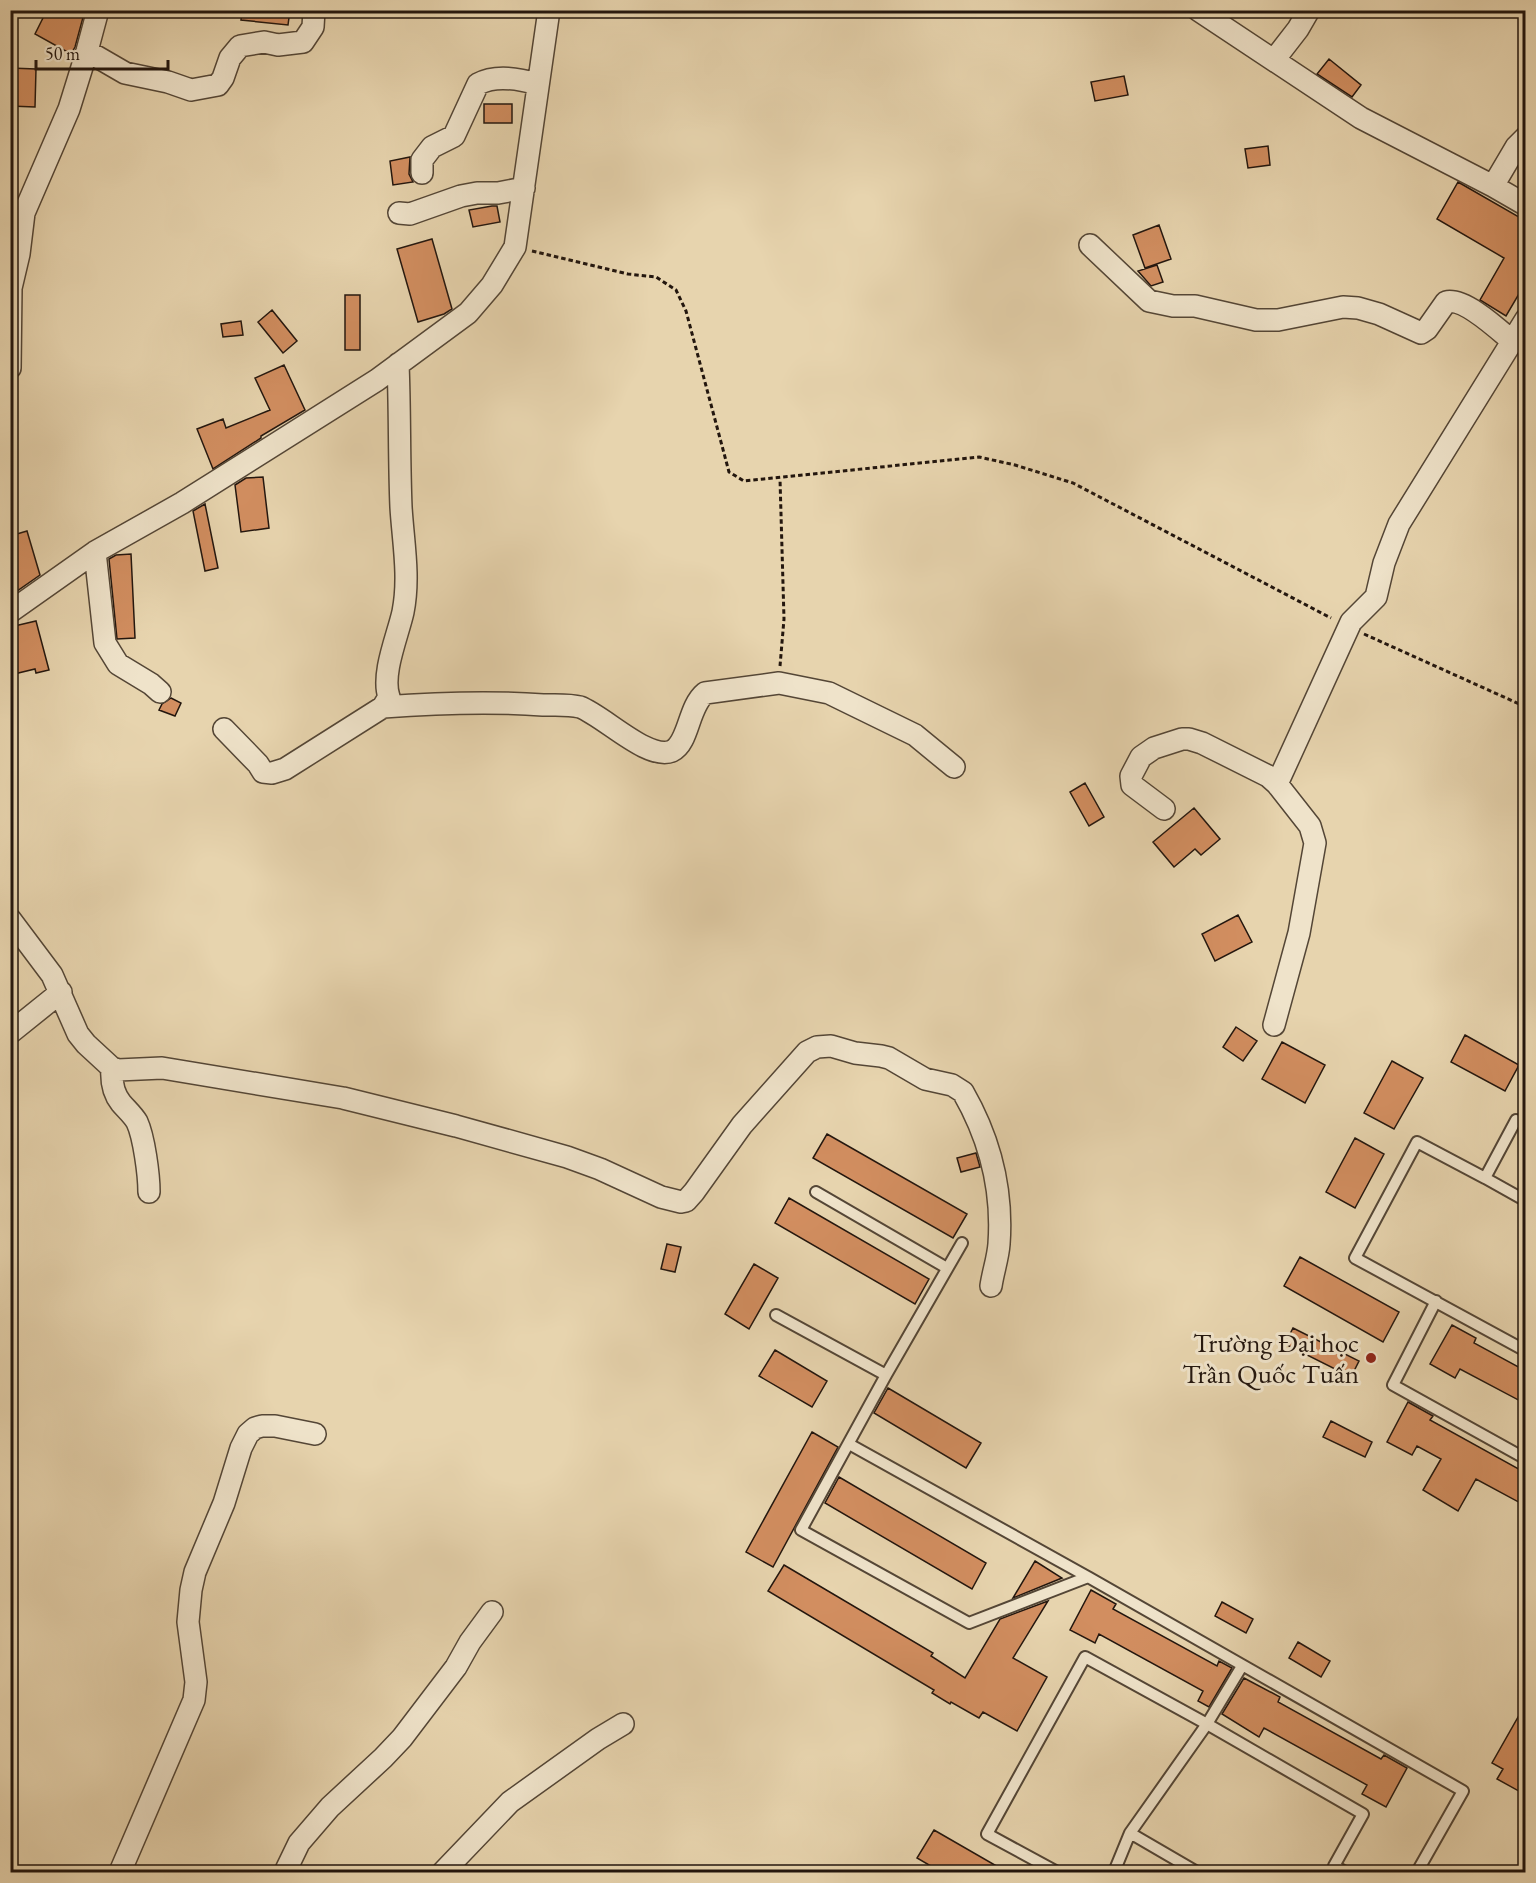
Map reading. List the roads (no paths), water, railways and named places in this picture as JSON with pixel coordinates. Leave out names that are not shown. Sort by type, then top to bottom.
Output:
[{"type":"street","points":[[10,368],[11,288],[19,254],[24,213],[69,109],[98,10]]},
{"type":"street","points":[[87,51],[125,73],[168,82],[191,90],[211,88],[218,85],[223,78],[230,58],[240,46],[264,42],[278,45],[303,42],[313,27],[314,10]]},
{"type":"street","points":[[1198,10],[1361,118],[1526,205]]},
{"type":"street","points":[[1274,60],[1309,10]]},
{"type":"street","points":[[10,612],[95,552],[182,503],[377,380],[468,313],[492,285],[515,247],[547,11]]},
{"type":"street","points":[[422,173],[422,160],[432,147],[454,136],[478,84],[485,80],[503,78],[538,84]]},
{"type":"street","points":[[1493,186],[1516,147],[1526,137]]},
{"type":"street","points":[[399,213],[410,214],[469,195],[524,188]]},
{"type":"street","points":[[1090,245],[1149,301],[1157,304],[1195,306],[1256,320],[1278,320],[1343,307],[1358,308],[1379,314],[1421,333],[1427,329],[1446,302],[1454,301],[1483,317],[1512,341]]},
{"type":"street","points":[[1277,784],[1348,627],[1376,597],[1384,563],[1399,524],[1526,319]]},
{"type":"street","points":[[224,729],[263,772],[272,773],[285,769],[383,707],[389,697],[387,690],[390,659],[402,612],[405,587],[398,364]]},
{"type":"street","points":[[95,552],[105,643],[118,664],[152,684],[160,692]]},
{"type":"street","points":[[383,707],[493,702],[579,707],[651,751],[670,752],[680,746],[697,699],[705,693],[779,683],[829,693],[915,735],[954,767]]},
{"type":"street","points":[[1164,808],[1132,785],[1131,776],[1138,760],[1146,752],[1182,739],[1202,743],[1268,776],[1310,826],[1315,843],[1299,933],[1274,1024]]},
{"type":"street","points":[[10,920],[52,975],[78,1034],[112,1068],[126,1071],[162,1068],[306,1091],[376,1106],[466,1128],[567,1157],[600,1168],[661,1197],[681,1202],[686,1201],[694,1192],[742,1125],[807,1052],[817,1047],[831,1046],[889,1058],[925,1079],[958,1088],[963,1092],[982,1128],[998,1192],[999,1246],[991,1286]]},
{"type":"street","points":[[10,1033],[61,993]]},
{"type":"street","points":[[112,1068],[111,1081],[115,1092],[120,1102],[136,1121],[149,1178],[149,1192]]},
{"type":"street","points":[[120,1872],[194,1700],[196,1682],[188,1622],[195,1572],[224,1503],[241,1448],[248,1434],[262,1426],[275,1426],[315,1434]]},
{"type":"street","points":[[285,1872],[298,1843],[330,1806],[402,1738],[456,1667],[492,1611]]},
{"type":"street","points":[[443,1872],[510,1802],[598,1739],[623,1724]]},
{"type":"lane","points":[[1485,1178],[1516,1120],[1526,1125]]},
{"type":"lane","points":[[1526,1201],[1417,1142],[1355,1258],[1526,1351]]},
{"type":"lane","points":[[816,1192],[947,1268]]},
{"type":"lane","points":[[962,1243],[801,1530],[969,1623],[1088,1577]]},
{"type":"lane","points":[[1436,1301],[1393,1385],[1526,1459]]},
{"type":"lane","points":[[776,1315],[886,1375]]},
{"type":"lane","points":[[849,1444],[1088,1577],[1463,1791],[1417,1872]]},
{"type":"lane","points":[[1056,1872],[987,1834],[1085,1657],[1363,1814],[1332,1869],[1345,1872]]},
{"type":"lane","points":[[1114,1872],[1130,1833],[1207,1724],[1242,1666]]},
{"type":"lane","points":[[1130,1833],[1197,1872]]},
{"type":"place","name":"Trường Đại học Trần Quốc Tuấn","points":[[1371,1358]]}]
